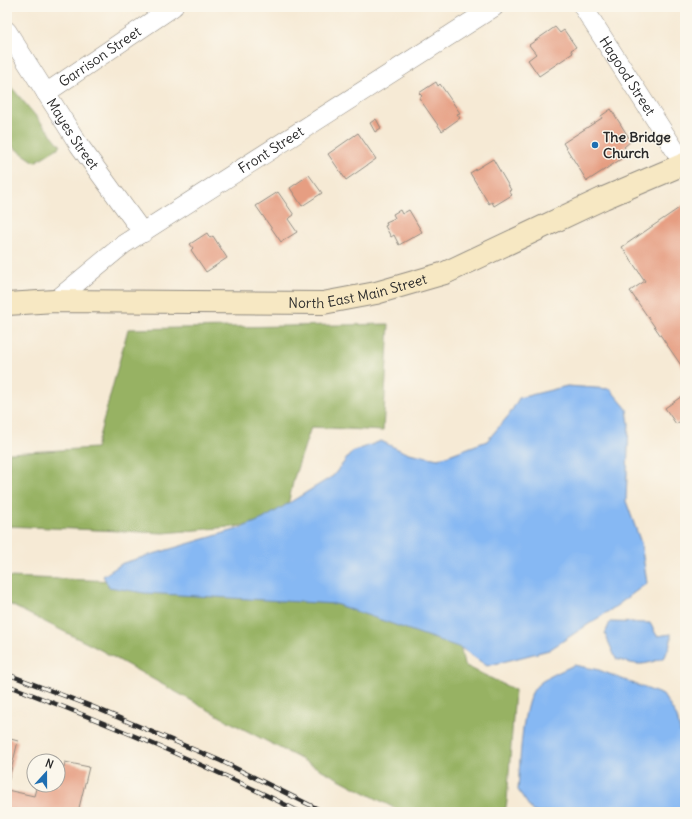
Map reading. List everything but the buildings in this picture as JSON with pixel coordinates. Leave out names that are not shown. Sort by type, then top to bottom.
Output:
[{"type":"street","name":"Garrison Street","points":[[46,94],[173,7]]},
{"type":"street","name":"Front Street","points":[[55,301],[124,244],[494,7]]},
{"type":"street","name":"Hagood Street","points":[[583,7],[684,165]]},
{"type":"street","name":"Mayes Street","points":[[7,31],[79,145],[143,233]]},
{"type":"street","name":"North East Main Street","points":[[7,304],[55,301],[323,303],[376,294],[445,273],[604,198],[684,165]]},
{"type":"green space","points":[[7,82],[61,146],[35,162],[7,143]]},
{"type":"green space","points":[[389,324],[383,431],[311,427],[294,478],[284,522],[164,533],[7,526],[9,453],[96,448],[128,329]]},
{"type":"green space","points":[[7,577],[172,583],[455,619],[464,665],[515,690],[505,812],[402,812],[230,722],[97,648],[7,603]]},
{"type":"water","points":[[567,386],[610,389],[627,409],[629,424],[626,501],[641,543],[647,583],[615,607],[549,650],[487,666],[461,648],[335,604],[144,593],[109,587],[103,576],[123,563],[238,529],[263,519],[333,476],[352,452],[381,441],[404,452],[438,459],[487,441],[509,415],[519,398]]},
{"type":"water","points":[[610,622],[650,623],[657,636],[671,634],[671,641],[665,657],[641,664],[616,659],[605,634]]},
{"type":"water","points":[[574,665],[599,670],[663,695],[677,717],[685,753],[685,812],[533,812],[518,790],[522,737],[530,697],[535,688],[542,681]]},
{"type":"railway","points":[[7,674],[91,706],[221,761],[324,812]]},
{"type":"railway","points":[[7,685],[82,714],[155,745],[228,777],[300,812]]},
{"type":"place","name":"The Bridge Church","points":[[595,145]]}]
